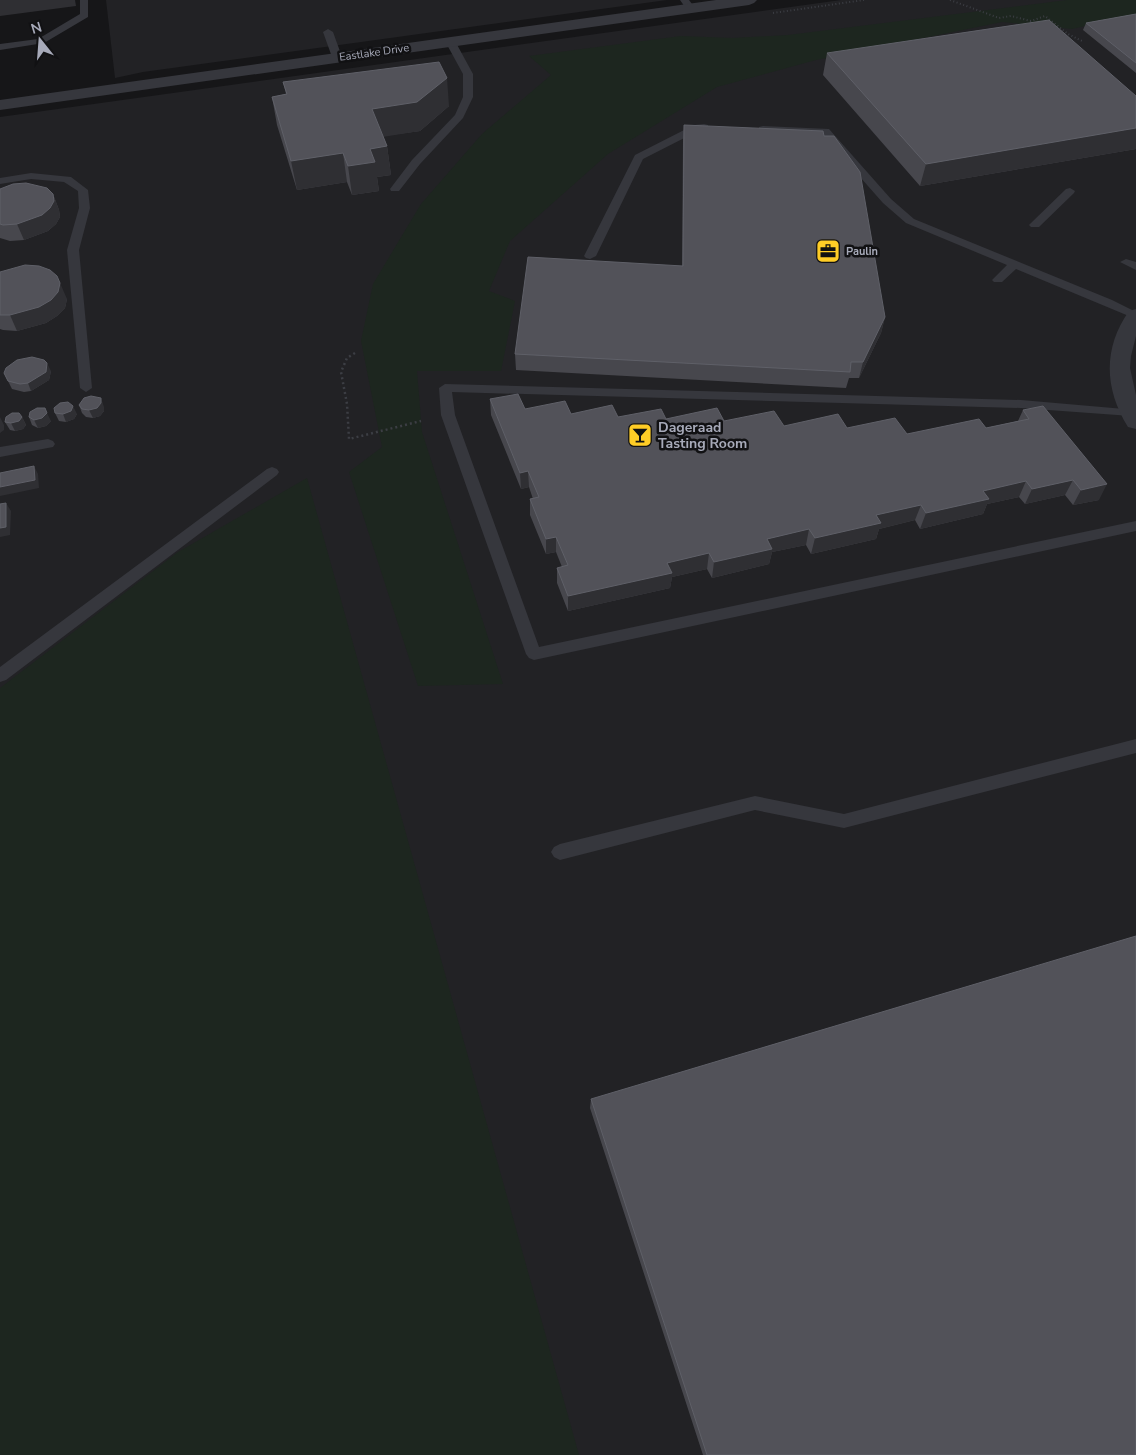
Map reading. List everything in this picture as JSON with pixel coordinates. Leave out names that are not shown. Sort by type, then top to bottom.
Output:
[{"type":"street","name":"Eastlake Drive","points":[[0,105],[450,42],[687,4],[748,0]]},
{"type":"street","points":[[1134,417],[1122,387],[1118,360],[1124,337],[1136,316]]},
{"type":"lane","points":[[0,47],[41,41],[85,15],[84,0]]},
{"type":"lane","points":[[328,32],[337,57]]},
{"type":"lane","points":[[395,189],[416,162],[460,116],[468,97],[468,74],[450,42]]},
{"type":"lane","points":[[590,256],[639,157],[698,127],[718,127]]},
{"type":"lane","points":[[747,128],[825,130],[887,201],[910,221],[1136,316]]},
{"type":"lane","points":[[0,181],[31,176],[67,179],[83,190],[86,203],[84,218],[74,236],[73,250],[86,388]]},
{"type":"lane","points":[[1035,225],[1070,191]]},
{"type":"lane","points":[[998,280],[1015,264]]},
{"type":"lane","points":[[1134,417],[1021,404],[445,388],[448,415],[534,654],[1136,526]]},
{"type":"lane","points":[[0,452],[48,444]]},
{"type":"lane","points":[[0,676],[272,472]]},
{"type":"lane","points":[[560,852],[755,803],[844,821],[1136,746]]},
{"type":"path","points":[[950,0],[999,18],[1011,16],[1031,21],[1044,16],[1068,34],[1082,41]]},
{"type":"path","points":[[355,353],[347,358],[341,372],[349,440],[448,415]]},
{"type":"shaded area","points":[[106,0],[667,0],[143,72],[115,78]]},
{"type":"shaded area","points":[[841,0],[1136,0],[1136,1455],[0,1455],[0,117]]},
{"type":"shaded area","points":[[1067,0],[1136,0],[1136,15],[1072,29],[1002,22],[816,60],[717,87],[608,154],[510,241],[489,291],[515,301],[501,371],[417,371],[422,432],[503,684],[418,686],[349,472],[382,447],[361,341],[373,284],[421,204],[482,134],[551,75],[529,56],[681,36],[732,38],[788,35]]},
{"type":"shaded area","points":[[307,478],[579,1455],[0,1455],[0,688],[178,552]]},
{"type":"building","points":[[1136,14],[1136,63],[1086,23]]},
{"type":"building","points":[[1049,20],[1136,96],[1136,128],[926,164],[827,53]]},
{"type":"building","points":[[439,62],[447,78],[417,102],[372,109],[387,146],[370,149],[375,162],[348,166],[343,153],[291,161],[272,97],[287,94],[283,82]]},
{"type":"building","points":[[684,125],[823,131],[824,136],[834,136],[860,172],[885,317],[863,362],[851,362],[850,372],[515,354],[528,257],[683,266]]},
{"type":"building","points":[[26,183],[47,188],[53,194],[54,201],[50,208],[42,215],[17,224],[0,224],[0,189],[13,184]]},
{"type":"building","points":[[25,265],[39,266],[50,270],[57,276],[60,283],[58,292],[51,300],[39,307],[10,315],[0,315],[0,272]]},
{"type":"building","points":[[32,357],[44,360],[47,363],[46,372],[28,383],[20,384],[8,381],[4,373],[6,368],[17,360]]},
{"type":"building","points":[[518,394],[525,409],[565,401],[571,414],[612,405],[618,417],[661,409],[666,419],[717,408],[724,421],[774,411],[784,426],[838,414],[847,428],[895,418],[907,434],[979,419],[986,428],[1029,419],[1023,410],[1043,406],[1107,484],[1081,490],[1073,480],[1032,489],[1026,481],[983,491],[989,499],[926,513],[921,505],[876,515],[881,523],[815,538],[809,529],[767,539],[772,549],[714,562],[709,553],[667,563],[672,573],[568,596],[557,568],[568,565],[556,537],[546,539],[530,499],[539,497],[528,471],[520,473],[490,399]]},
{"type":"building","points":[[91,396],[101,398],[101,403],[97,408],[82,409],[79,405],[84,398]]},
{"type":"building","points":[[68,402],[73,406],[71,411],[63,414],[55,413],[54,408],[60,403]]},
{"type":"building","points":[[37,408],[45,408],[47,413],[42,418],[34,420],[29,417],[30,412]]},
{"type":"building","points":[[12,413],[19,413],[22,417],[19,421],[5,422],[6,417]]},
{"type":"building","points":[[34,466],[35,480],[0,487],[0,473]]},
{"type":"building","points":[[6,503],[6,527],[0,528],[0,504]]},
{"type":"building","points":[[1136,936],[1136,1455],[707,1455],[591,1099]]},
{"type":"place","name":"Paulin","points":[[828,251]]},
{"type":"place","name":"Dageraad Tasting Room","points":[[640,435]]}]
